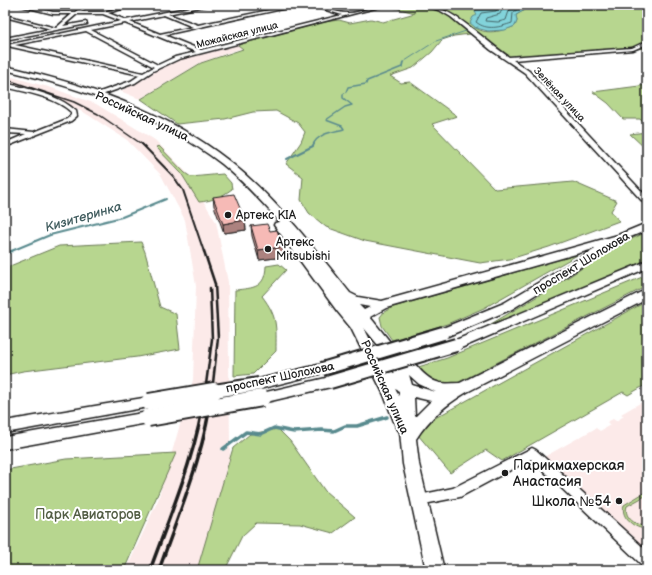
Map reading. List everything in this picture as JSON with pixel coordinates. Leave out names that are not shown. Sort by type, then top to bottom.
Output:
[{"type":"main road","name":"Российская улица","points":[[5,69],[56,80],[99,94],[170,126],[206,148],[243,178],[278,214],[345,295],[360,321],[408,438]]},
{"type":"main road","name":"Российская улица","points":[[5,69],[52,81],[94,96],[165,128],[201,150],[237,179],[272,216],[336,302],[360,321],[394,356],[402,375],[406,390],[408,438]]},
{"type":"main road","name":"проспект Шолохова","points":[[5,443],[148,418],[261,391],[322,369],[443,333],[508,306],[622,237],[647,226]]},
{"type":"main road","points":[[360,321],[382,305],[622,237]]},
{"type":"main road","name":"проспект Шолохова","points":[[5,427],[149,402],[261,391],[330,382],[456,345],[647,264]]},
{"type":"main road","points":[[435,570],[411,464],[408,438],[419,422],[430,410],[445,398],[462,388],[647,294]]},
{"type":"main road","points":[[345,295],[355,300],[382,305]]},
{"type":"main road","points":[[382,305],[374,313],[374,320],[409,366],[421,378],[437,388],[448,390],[462,388]]},
{"type":"main road","points":[[376,362],[389,378],[406,390],[426,397],[445,398]]},
{"type":"street","points":[[19,5],[53,12],[77,13],[104,13],[133,5]]},
{"type":"street","points":[[57,29],[86,5]]},
{"type":"street","points":[[165,8],[180,5]]},
{"type":"street","points":[[9,46],[207,5]]},
{"type":"street","points":[[160,35],[298,5]]},
{"type":"street","points":[[312,5],[349,15]]},
{"type":"street","name":"Можайская улица","points":[[99,94],[133,82],[172,60],[385,5]]},
{"type":"street","name":"Зелёная улица","points":[[426,5],[442,10],[452,16],[492,49],[527,72],[647,201]]},
{"type":"street","points":[[38,16],[53,12]]},
{"type":"street","points":[[104,13],[201,52]]},
{"type":"street","points":[[163,14],[198,27]]},
{"type":"street","points":[[5,16],[57,29]]},
{"type":"street","points":[[107,19],[122,16]]},
{"type":"street","points":[[22,20],[30,18]]},
{"type":"street","points":[[92,22],[5,40],[9,46],[145,75]]},
{"type":"street","points":[[77,25],[158,67]]},
{"type":"street","points":[[10,32],[16,33],[19,36]]},
{"type":"street","points":[[508,59],[633,49],[647,42]]},
{"type":"street","points":[[5,84],[42,96],[72,109],[74,112],[74,116],[69,120],[5,145]]},
{"type":"street","points":[[5,131],[35,134]]},
{"type":"street","points":[[419,500],[455,493],[532,453],[647,560]]},
{"type":"shaded area","points":[[237,45],[242,48],[200,63],[140,99],[120,91],[146,78],[153,72],[181,59]]},
{"type":"shaded area","points":[[5,75],[52,88],[96,104],[155,140],[186,172],[216,222],[228,282],[231,521],[214,570],[126,570],[158,500],[193,380],[196,286],[185,220],[161,175],[127,140],[85,113],[58,101],[5,84]]},
{"type":"shaded area","name":"Школа №54","points":[[647,399],[647,544],[641,548],[544,457],[596,428],[600,431],[610,425],[607,422],[613,419],[616,421],[624,416],[621,414]]},
{"type":"green space","points":[[499,5],[480,9],[474,26],[483,31],[494,32],[515,26],[517,21],[516,15],[525,10],[526,5],[647,5],[647,48],[512,59],[478,33],[454,36],[442,40],[432,52],[413,68],[390,76],[401,83],[410,82],[457,116],[432,124],[495,189],[573,182],[617,201],[611,211],[619,221],[549,247],[510,259],[480,263],[365,241],[326,227],[309,213],[301,200],[303,177],[286,164],[301,142],[305,132],[298,123],[276,111],[253,112],[225,119],[177,124],[141,99],[201,63],[243,49],[238,45],[324,22],[339,20],[350,23],[371,19],[383,22],[415,13],[388,6]]},
{"type":"green space","points":[[647,85],[647,127],[640,119],[623,119],[608,103],[593,92]]},
{"type":"green space","points":[[647,132],[647,150],[630,134]]},
{"type":"green space","points":[[159,146],[185,173],[191,177],[223,174],[231,183],[232,189],[216,198],[199,202],[181,173],[156,147]]},
{"type":"green space","points":[[647,232],[647,261],[625,272],[486,327],[553,287],[616,246]]},
{"type":"green space","points":[[141,242],[160,307],[176,314],[180,349],[137,357],[23,371],[5,375],[5,268],[59,246]]},
{"type":"green space","points":[[579,254],[484,308],[447,324],[392,340],[382,326],[380,317],[384,312],[393,307]]},
{"type":"green space","points":[[279,264],[286,270],[262,296],[271,310],[275,322],[276,351],[253,374],[234,376],[235,290],[257,286],[263,279],[266,266]]},
{"type":"green space","points":[[647,275],[647,286],[457,383],[440,382],[425,375],[415,368],[447,358]]},
{"type":"green space","points":[[647,301],[647,384],[628,395],[623,392],[502,461],[486,450],[450,473],[418,435],[426,423]]},
{"type":"green space","points":[[278,429],[290,441],[325,491],[355,517],[333,533],[300,524],[256,523],[242,536],[225,570],[197,570],[233,448],[250,434]]},
{"type":"green space","name":"Парк Авиаторов","points":[[176,453],[124,570],[5,570],[5,470],[66,459]]},
{"type":"green space","points":[[647,491],[647,495],[627,506],[626,510],[629,518],[635,523],[647,526],[647,529],[642,529],[633,525],[626,518],[623,510],[624,505]]},
{"type":"water","points":[[499,5],[526,5],[525,10],[516,15],[517,21],[515,26],[505,30],[488,31],[476,28],[470,23],[473,17],[477,15],[475,12],[476,10]]},
{"type":"building","points":[[234,194],[245,220],[223,224],[213,197]]},
{"type":"building","points":[[267,224],[270,231],[277,230],[283,247],[258,250],[251,226]]},
{"type":"waterway","name":"Кизитеринка","points":[[403,62],[436,41],[478,27]]},
{"type":"waterway","name":"Кизитеринка","points":[[313,145],[322,135],[344,129],[342,126],[326,120],[345,107],[352,105],[343,98],[343,94],[346,92],[348,87],[366,84],[367,81],[402,67],[403,62]]},
{"type":"waterway","name":"Кизитеринка","points":[[287,159],[313,146],[314,144]]},
{"type":"waterway","name":"Кизитеринка","points":[[9,252],[50,235],[122,217],[166,199]]},
{"type":"waterway","name":"Кизитеринка","points":[[5,254],[12,251]]},
{"type":"waterway","points":[[223,449],[246,432],[261,434],[274,428],[294,432],[322,430],[334,431],[345,426],[357,426],[387,417]]},
{"type":"railway","points":[[5,79],[74,102],[98,114],[143,145]]},
{"type":"railway","points":[[143,145],[173,176],[183,190],[204,252]]},
{"type":"railway","points":[[204,251],[215,284],[218,338],[212,392]]},
{"type":"railway","points":[[205,392],[212,339],[210,288]]},
{"type":"railway","points":[[150,570],[190,460],[205,391]]},
{"type":"railway","points":[[159,570],[183,504],[204,437],[212,391]]},
{"type":"place","name":"Артекс KIA","points":[[228,215]]},
{"type":"place","name":"Артекс Mitsubishi","points":[[268,249]]},
{"type":"place","name":"Парикмахерская Анастасия","points":[[505,473]]},
{"type":"place","name":"Школа №54","points":[[619,501]]}]
